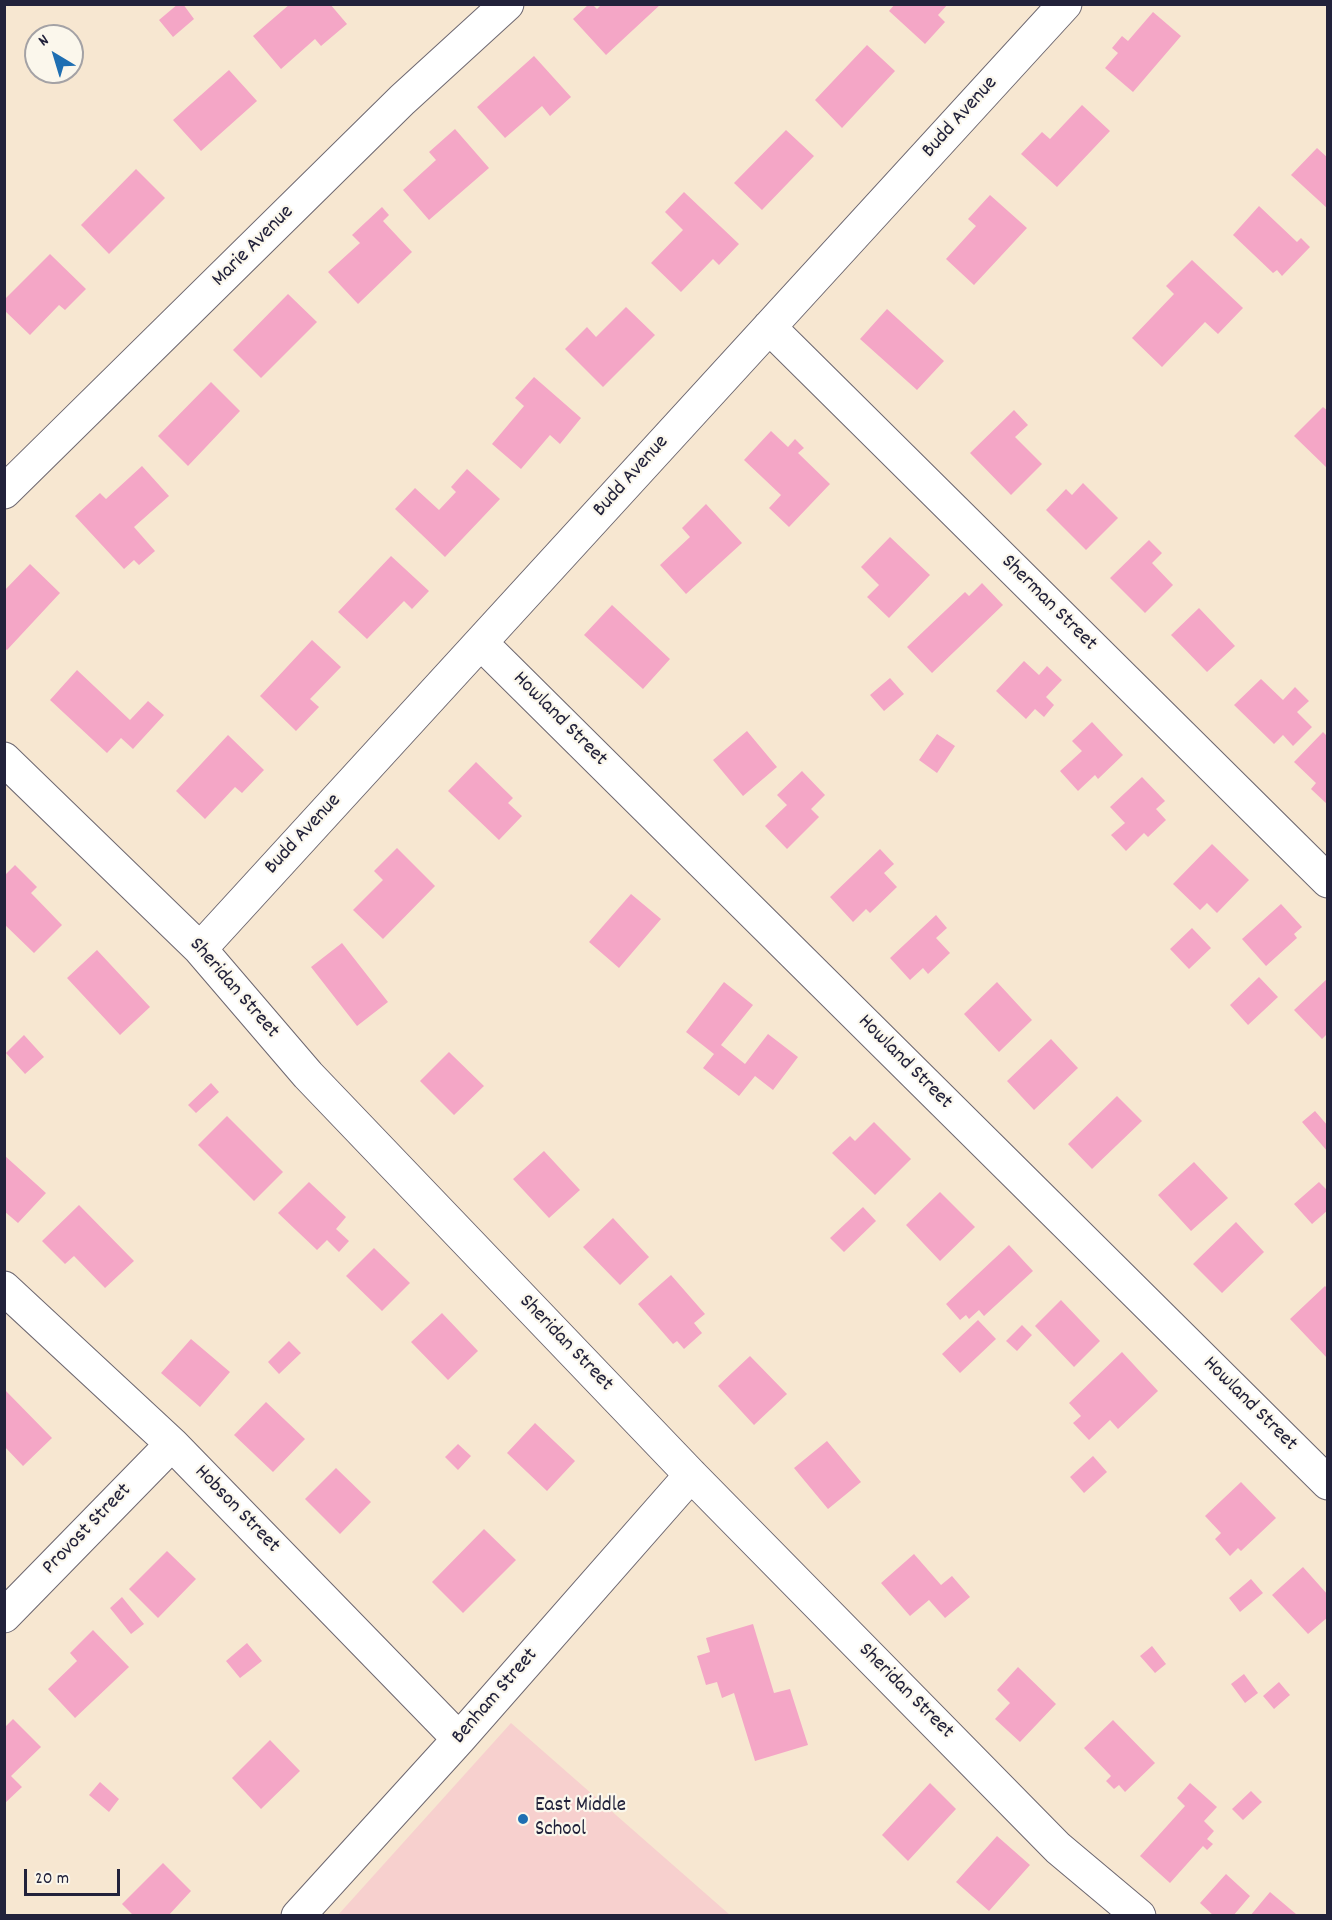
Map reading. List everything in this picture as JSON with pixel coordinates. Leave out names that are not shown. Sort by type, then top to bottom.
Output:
[{"type":"street","name":"Marie Avenue","points":[[4,492],[402,100],[507,4]]},
{"type":"street","name":"Budd Avenue","points":[[200,949],[1065,4]]},
{"type":"street","name":"Sherman Street","points":[[770,327],[1328,881]]},
{"type":"street","name":"Howland Street","points":[[480,643],[1328,1483]]},
{"type":"street","name":"Sheridan Street","points":[[4,759],[200,949],[308,1075],[691,1475],[1058,1848],[1139,1916]]},
{"type":"street","name":"Hobson Street","points":[[4,1288],[172,1444],[459,1739]]},
{"type":"street","name":"Provost Street","points":[[4,1616],[172,1444]]},
{"type":"street","name":"Benham Street","points":[[298,1916],[459,1739],[691,1475]]},
{"type":"shaded area","name":"East Middle School","points":[[511,1723],[730,1915],[338,1915]]},
{"type":"building","points":[[178,4],[183,4],[194,19],[173,37],[159,20]]},
{"type":"building","points":[[290,4],[330,4],[347,24],[321,46],[315,39],[281,69],[253,36]]},
{"type":"building","points":[[589,4],[597,9],[602,4],[661,4],[606,55],[573,19]]},
{"type":"building","points":[[895,4],[948,4],[938,15],[945,22],[925,44],[889,11]]},
{"type":"building","points":[[1153,12],[1181,36],[1133,92],[1105,68],[1118,53],[1112,48],[1122,36],[1128,41]]},
{"type":"building","points":[[867,45],[895,71],[842,128],[815,100]]},
{"type":"building","points":[[534,56],[571,97],[550,116],[542,106],[505,138],[477,107]]},
{"type":"building","points":[[229,70],[257,101],[201,151],[173,120]]},
{"type":"building","points":[[1082,105],[1110,131],[1057,187],[1021,154],[1042,132],[1050,139]]},
{"type":"building","points":[[455,129],[489,168],[429,220],[403,190],[436,160],[429,152]]},
{"type":"building","points":[[786,130],[814,156],[762,210],[734,183]]},
{"type":"building","points":[[1317,148],[1328,158],[1328,209],[1291,175]]},
{"type":"building","points":[[136,169],[165,198],[109,254],[81,225]]},
{"type":"building","points":[[684,192],[739,244],[719,265],[713,259],[681,292],[651,263],[683,230],[665,212]]},
{"type":"building","points":[[990,195],[1027,228],[974,285],[946,259],[976,226],[968,219]]},
{"type":"building","points":[[1259,206],[1297,242],[1301,238],[1310,247],[1282,276],[1277,270],[1273,273],[1233,235]]},
{"type":"building","points":[[382,207],[389,215],[383,221],[412,252],[358,304],[328,272],[360,243],[352,235]]},
{"type":"building","points":[[50,254],[86,289],[65,310],[59,305],[30,335],[4,310],[4,300]]},
{"type":"building","points":[[1192,260],[1243,308],[1218,334],[1205,322],[1162,367],[1132,338],[1174,294],[1166,286]]},
{"type":"building","points":[[288,294],[317,322],[261,378],[233,350]]},
{"type":"building","points":[[626,307],[655,335],[603,387],[565,349],[587,327],[596,337]]},
{"type":"building","points":[[887,309],[944,361],[917,390],[860,339]]},
{"type":"building","points":[[534,377],[581,418],[560,444],[550,435],[521,469],[492,444],[524,406],[515,398]]},
{"type":"building","points":[[211,382],[240,411],[188,466],[158,436]]},
{"type":"building","points":[[1323,407],[1328,411],[1328,469],[1294,436]]},
{"type":"building","points":[[1014,410],[1028,425],[1015,437],[1042,464],[1011,495],[970,453]]},
{"type":"building","points":[[771,431],[788,447],[795,439],[804,448],[798,453],[830,484],[789,527],[769,508],[781,495],[744,460]]},
{"type":"building","points":[[142,466],[169,496],[134,527],[155,551],[139,565],[134,560],[124,569],[75,516],[100,493],[106,499]]},
{"type":"building","points":[[467,469],[500,499],[445,557],[395,509],[415,488],[439,510],[456,492],[451,487]]},
{"type":"building","points":[[1083,483],[1118,518],[1086,550],[1046,510],[1066,489],[1072,495]]},
{"type":"building","points":[[706,504],[742,543],[686,594],[660,565],[690,537],[682,528]]},
{"type":"building","points":[[890,537],[930,575],[889,618],[867,597],[879,585],[861,567]]},
{"type":"building","points":[[1149,540],[1162,553],[1152,563],[1173,585],[1145,613],[1110,578]]},
{"type":"building","points":[[391,556],[429,591],[412,609],[404,601],[367,639],[338,612]]},
{"type":"building","points":[[30,564],[60,593],[7,650],[4,648],[4,591]]},
{"type":"building","points":[[982,583],[1003,605],[932,673],[907,647],[965,592],[969,596]]},
{"type":"building","points":[[612,605],[670,659],[643,689],[584,635]]},
{"type":"building","points":[[1199,608],[1235,646],[1207,672],[1171,635]]},
{"type":"building","points":[[312,640],[341,667],[310,699],[319,707],[296,731],[260,696]]},
{"type":"building","points":[[1024,661],[1039,675],[1047,666],[1062,680],[1046,697],[1054,705],[1044,717],[1035,709],[1026,719],[996,691]]},
{"type":"building","points":[[77,670],[130,720],[148,701],[164,715],[133,749],[121,738],[107,753],[50,700]]},
{"type":"building","points":[[890,678],[904,694],[884,711],[870,695]]},
{"type":"building","points":[[1261,679],[1283,700],[1295,687],[1309,701],[1297,712],[1312,727],[1293,746],[1283,735],[1274,744],[1234,705]]},
{"type":"building","points":[[1092,722],[1123,755],[1098,779],[1095,775],[1078,791],[1060,771],[1082,751],[1072,741]]},
{"type":"building","points":[[747,731],[777,767],[743,796],[713,760]]},
{"type":"building","points":[[1323,732],[1328,737],[1328,805],[1311,789],[1316,783],[1294,762]]},
{"type":"building","points":[[937,734],[955,746],[937,773],[919,760]]},
{"type":"building","points":[[228,735],[264,770],[242,793],[235,787],[205,819],[176,791]]},
{"type":"building","points":[[476,762],[513,798],[508,803],[522,816],[499,840],[448,791]]},
{"type":"building","points":[[802,771],[825,795],[811,809],[819,817],[787,849],[765,826],[787,805],[777,795]]},
{"type":"building","points":[[1142,777],[1165,801],[1156,809],[1166,820],[1148,837],[1144,833],[1126,851],[1111,835],[1125,823],[1110,807]]},
{"type":"building","points":[[1212,844],[1249,880],[1217,913],[1207,903],[1200,910],[1173,884]]},
{"type":"building","points":[[397,848],[435,886],[383,939],[353,910],[383,880],[374,871]]},
{"type":"building","points":[[880,849],[894,864],[884,873],[897,887],[870,913],[866,909],[853,922],[830,897]]},
{"type":"building","points":[[15,865],[37,887],[31,893],[62,925],[34,953],[4,924],[4,876]]},
{"type":"building","points":[[631,894],[661,919],[619,968],[589,942]]},
{"type":"building","points":[[1281,904],[1302,927],[1294,934],[1297,938],[1266,966],[1242,939]]},
{"type":"building","points":[[936,915],[947,928],[936,938],[950,953],[928,974],[923,968],[910,980],[890,958]]},
{"type":"building","points":[[1192,928],[1211,948],[1189,969],[1170,949]]},
{"type":"building","points":[[342,943],[388,1002],[357,1026],[311,967]]},
{"type":"building","points":[[97,950],[150,1007],[120,1035],[67,978]]},
{"type":"building","points":[[1259,977],[1278,997],[1248,1025],[1230,1005]]},
{"type":"building","points":[[1328,978],[1328,1033],[1322,1039],[1294,1010]]},
{"type":"building","points":[[724,982],[753,1005],[721,1045],[745,1064],[768,1034],[798,1057],[773,1090],[755,1076],[739,1096],[703,1068],[714,1054],[686,1032]]},
{"type":"building","points":[[997,982],[1032,1020],[999,1052],[964,1014]]},
{"type":"building","points":[[24,1035],[44,1057],[25,1074],[6,1053]]},
{"type":"building","points":[[1051,1039],[1078,1068],[1034,1110],[1007,1081]]},
{"type":"building","points":[[449,1052],[484,1086],[454,1115],[420,1081]]},
{"type":"building","points":[[211,1083],[219,1092],[196,1113],[188,1105]]},
{"type":"building","points":[[1117,1096],[1142,1121],[1092,1169],[1068,1144]]},
{"type":"building","points":[[1315,1111],[1328,1126],[1328,1152],[1302,1122]]},
{"type":"building","points":[[227,1116],[283,1172],[254,1201],[198,1145]]},
{"type":"building","points":[[874,1122],[911,1159],[875,1195],[832,1153],[850,1136],[855,1141]]},
{"type":"building","points":[[544,1151],[580,1190],[549,1218],[513,1179]]},
{"type":"building","points":[[4,1155],[46,1193],[18,1223],[4,1211]]},
{"type":"building","points":[[1194,1162],[1228,1198],[1191,1231],[1158,1195]]},
{"type":"building","points":[[309,1182],[346,1217],[336,1229],[349,1241],[339,1252],[327,1240],[317,1250],[278,1213]]},
{"type":"building","points":[[1319,1182],[1328,1191],[1328,1210],[1312,1224],[1294,1204]]},
{"type":"building","points":[[940,1192],[975,1227],[940,1261],[906,1225]]},
{"type":"building","points":[[79,1205],[134,1261],[105,1288],[74,1256],[65,1264],[42,1241]]},
{"type":"building","points":[[863,1207],[876,1221],[844,1252],[830,1238]]},
{"type":"building","points":[[613,1218],[649,1257],[620,1285],[583,1247]]},
{"type":"building","points":[[1236,1222],[1264,1252],[1222,1293],[1193,1264]]},
{"type":"building","points":[[1009,1245],[1033,1271],[984,1316],[979,1310],[969,1319],[966,1315],[960,1320],[946,1304]]},
{"type":"building","points":[[374,1248],[410,1283],[382,1311],[346,1276]]},
{"type":"building","points":[[671,1275],[705,1314],[694,1323],[702,1333],[684,1349],[677,1341],[673,1344],[638,1304]]},
{"type":"building","points":[[1325,1286],[1328,1289],[1328,1359],[1290,1319]]},
{"type":"building","points":[[1061,1300],[1100,1341],[1074,1367],[1035,1326]]},
{"type":"building","points":[[442,1313],[478,1351],[448,1380],[411,1342]]},
{"type":"building","points":[[978,1320],[996,1339],[960,1373],[942,1354]]},
{"type":"building","points":[[1022,1325],[1032,1335],[1017,1351],[1006,1341]]},
{"type":"building","points":[[191,1339],[230,1372],[200,1407],[161,1373]]},
{"type":"building","points":[[289,1341],[301,1353],[279,1374],[268,1362]]},
{"type":"building","points":[[1122,1352],[1158,1391],[1118,1429],[1110,1420],[1089,1440],[1073,1423],[1081,1416],[1069,1403]]},
{"type":"building","points":[[750,1356],[787,1394],[754,1425],[718,1386]]},
{"type":"building","points":[[4,1389],[52,1438],[23,1466],[4,1446]]},
{"type":"building","points":[[266,1402],[305,1439],[273,1472],[234,1435]]},
{"type":"building","points":[[535,1423],[575,1461],[547,1491],[507,1453]]},
{"type":"building","points":[[827,1441],[861,1482],[828,1509],[794,1468]]},
{"type":"building","points":[[458,1444],[471,1456],[458,1470],[445,1457]]},
{"type":"building","points":[[1093,1456],[1107,1472],[1084,1493],[1070,1477]]},
{"type":"building","points":[[336,1468],[371,1502],[340,1534],[305,1499]]},
{"type":"building","points":[[1241,1482],[1276,1518],[1241,1551],[1238,1548],[1230,1556],[1215,1539],[1221,1533],[1205,1516]]},
{"type":"building","points":[[484,1529],[516,1560],[463,1613],[432,1582]]},
{"type":"building","points":[[167,1551],[196,1579],[158,1618],[129,1589]]},
{"type":"building","points":[[914,1554],[941,1585],[952,1576],[970,1597],[945,1618],[929,1600],[910,1616],[881,1583]]},
{"type":"building","points":[[1303,1567],[1328,1595],[1328,1617],[1308,1634],[1272,1595]]},
{"type":"building","points":[[1251,1579],[1263,1593],[1240,1612],[1229,1598]]},
{"type":"building","points":[[122,1597],[144,1624],[131,1634],[110,1608]]},
{"type":"building","points":[[753,1624],[774,1693],[790,1689],[808,1745],[755,1761],[734,1693],[722,1698],[717,1682],[706,1685],[697,1656],[710,1652],[706,1638]]},
{"type":"building","points":[[93,1630],[129,1667],[75,1718],[48,1689],[77,1661],[70,1653]]},
{"type":"building","points":[[247,1643],[262,1661],[240,1678],[226,1661]]},
{"type":"building","points":[[1152,1646],[1166,1664],[1155,1673],[1140,1656]]},
{"type":"building","points":[[1018,1667],[1056,1704],[1020,1742],[995,1719],[1010,1703],[997,1690]]},
{"type":"building","points":[[1244,1674],[1258,1693],[1245,1703],[1231,1684]]},
{"type":"building","points":[[1279,1682],[1290,1695],[1274,1709],[1263,1696]]},
{"type":"building","points":[[13,1719],[41,1747],[11,1776],[22,1787],[4,1804],[4,1728]]},
{"type":"building","points":[[1113,1720],[1155,1763],[1125,1792],[1119,1785],[1114,1789],[1106,1781],[1111,1776],[1084,1748]]},
{"type":"building","points":[[270,1740],[300,1771],[261,1809],[232,1778]]},
{"type":"building","points":[[100,1782],[119,1799],[109,1812],[89,1795]]},
{"type":"building","points":[[930,1783],[956,1809],[908,1861],[882,1835]]},
{"type":"building","points":[[1190,1783],[1217,1807],[1204,1821],[1214,1831],[1207,1839],[1213,1844],[1207,1850],[1203,1846],[1170,1883],[1140,1856],[1185,1806],[1177,1798]]},
{"type":"building","points":[[1251,1791],[1262,1802],[1243,1820],[1232,1809]]},
{"type":"building","points":[[997,1836],[1030,1865],[989,1911],[956,1882]]},
{"type":"building","points":[[163,1863],[191,1891],[168,1916],[134,1916],[122,1904]]},
{"type":"building","points":[[1226,1874],[1250,1896],[1233,1916],[1214,1916],[1200,1903]]},
{"type":"building","points":[[1270,1892],[1296,1914],[1295,1916],[1250,1916]]},
{"type":"place","name":"East Middle School","points":[[523,1819]]}]
